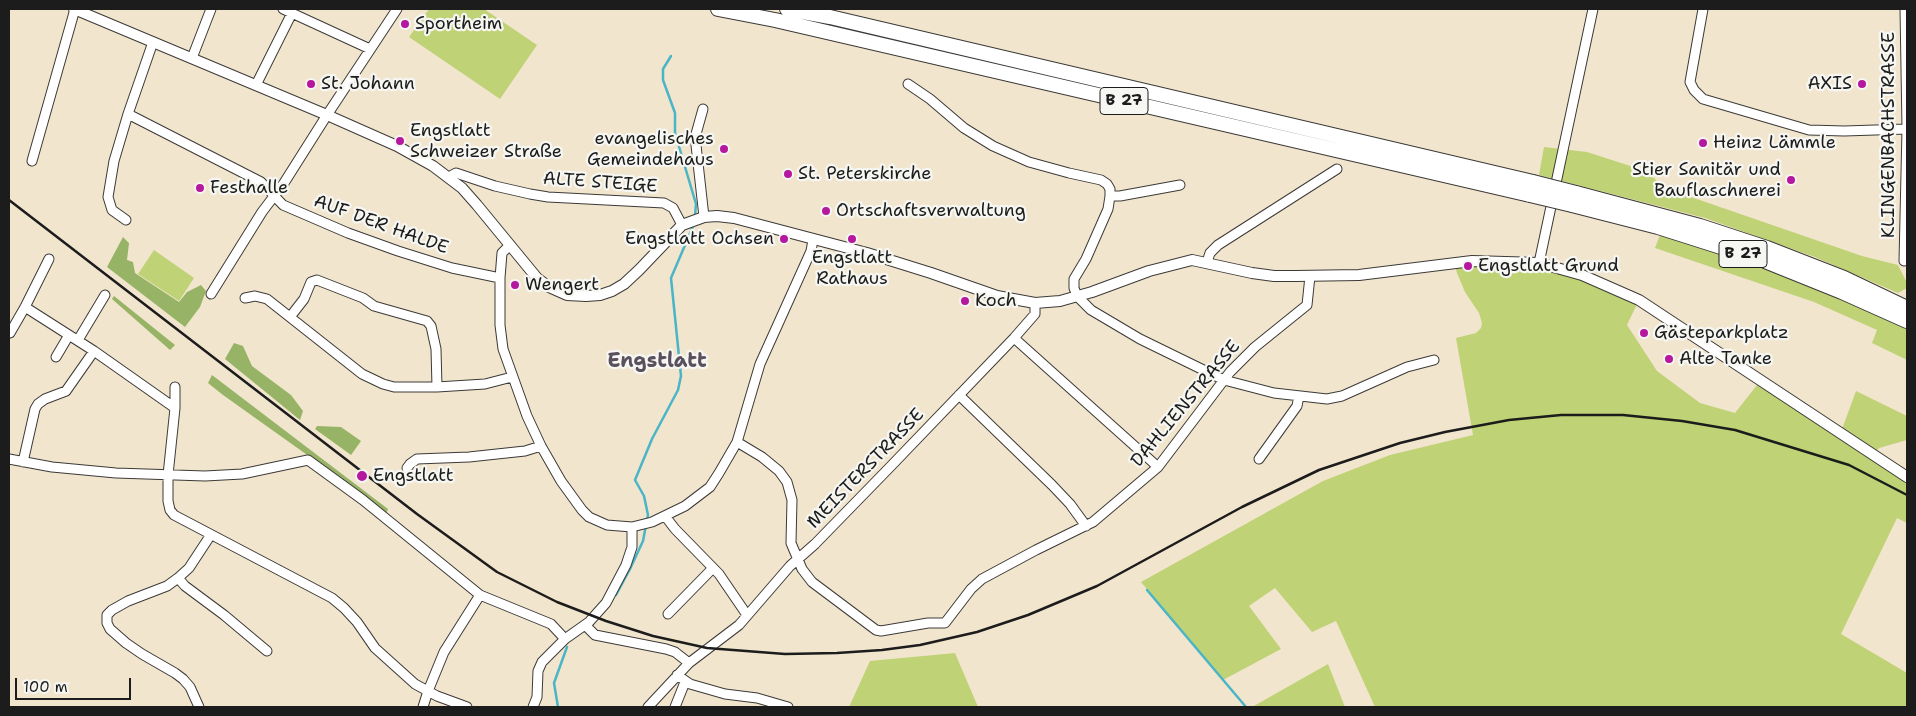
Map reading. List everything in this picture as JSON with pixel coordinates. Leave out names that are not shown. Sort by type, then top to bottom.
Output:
[{"type":"highway","name":"B 27","points":[[718,9],[1532,188]]},
{"type":"highway","name":"B 27","points":[[787,9],[830,17],[1574,199],[1700,226],[1767,248],[1844,278],[1907,308]]},
{"type":"highway","name":"B 27","points":[[1574,199],[1765,261],[1907,321]]},
{"type":"street","points":[[32,161],[75,9],[327,115],[397,146],[433,166],[449,177],[477,205],[537,278],[548,287],[576,296],[600,295],[612,291],[624,284],[686,223],[704,217],[717,216],[734,218],[915,268],[997,296],[1035,304],[1077,296],[1173,264],[1192,260],[1274,276],[1359,275],[1454,262],[1492,261],[1540,264],[1582,275],[1639,300],[1907,477]]},
{"type":"street","points":[[192,58],[211,9]]},
{"type":"street","points":[[211,294],[262,212],[397,9]]},
{"type":"street","points":[[1540,264],[1593,9]]},
{"type":"street","points":[[1703,9],[1690,82],[1694,90],[1703,99],[1808,130],[1907,129]]},
{"type":"street","name":"KLINGENBACHSTRASSE","points":[[1904,261],[1907,129],[1905,9]]},
{"type":"street","points":[[256,84],[287,11],[370,48]]},
{"type":"street","points":[[126,220],[112,210],[108,197],[114,161],[153,42]]},
{"type":"street","points":[[908,84],[930,99],[964,128],[993,146],[1029,162],[1069,174],[1101,180],[1110,189],[1103,221],[1086,259],[1074,279],[1074,288],[1077,296],[1091,310],[1140,339],[1224,380],[1274,393],[1327,399],[1337,398],[1407,367],[1434,360]]},
{"type":"street","points":[[703,109],[698,119],[696,145],[704,217]]},
{"type":"street","name":"AUF DER HALDE","points":[[128,114],[261,182],[283,205],[348,233],[389,248],[452,268],[500,278]]},
{"type":"street","points":[[1207,262],[1210,253],[1218,245],[1337,169]]},
{"type":"street","name":"ALTE STEIGE","points":[[449,177],[456,173],[495,186],[548,197],[664,203],[673,208],[686,223]]},
{"type":"street","points":[[1110,196],[1120,196],[1180,185]]},
{"type":"street","points":[[510,246],[502,253],[500,325],[503,349],[527,416],[541,446],[571,498],[589,517],[607,525],[636,526],[652,522],[685,506],[710,486],[720,474],[737,442],[760,364],[811,251],[813,240]]},
{"type":"street","points":[[10,333],[49,259]]},
{"type":"street","name":"DAHLIENSTRASSE","points":[[797,560],[812,582],[876,630],[881,631],[928,623],[945,623],[971,589],[982,579],[1093,522],[1158,467],[1224,380],[1255,347],[1282,324],[1304,309],[1307,305],[1310,276]]},
{"type":"street","points":[[290,317],[304,299],[311,282],[318,280],[363,298],[374,306],[427,321],[431,326],[436,349],[437,387]]},
{"type":"street","points":[[78,340],[105,295]]},
{"type":"street","points":[[245,298],[255,296],[267,299],[373,380],[394,387],[485,384],[512,377]]},
{"type":"street","name":"MEISTERSTRASSE","points":[[648,707],[689,663],[739,625],[797,560],[843,516],[1014,338],[1035,314],[1035,304]]},
{"type":"street","points":[[25,307],[94,350],[175,408]]},
{"type":"street","points":[[56,357],[69,336]]},
{"type":"street","points":[[1014,338],[1158,467]]},
{"type":"street","points":[[23,462],[35,409],[38,404],[44,399],[66,391],[94,350]]},
{"type":"street","points":[[175,387],[175,408],[168,475],[170,510],[180,520],[332,598],[357,622],[375,648],[414,684],[467,707]]},
{"type":"street","points":[[959,395],[1052,485],[1074,509],[1086,526]]},
{"type":"street","points":[[1259,459],[1296,406],[1299,396]]},
{"type":"street","points":[[737,442],[762,457],[779,471],[787,482],[792,500],[791,543],[797,560]]},
{"type":"street","points":[[407,468],[417,459],[470,457],[525,451],[541,446]]},
{"type":"street","points":[[9,459],[82,470],[168,475],[242,474],[308,460],[363,500],[480,595],[551,624],[565,639]]},
{"type":"street","points":[[665,516],[713,568],[748,615]]},
{"type":"street","points":[[533,707],[536,697],[538,671],[542,662],[565,639],[585,625],[606,603],[622,574],[632,548],[636,526]]},
{"type":"street","points":[[199,707],[190,687],[176,673],[142,654],[110,629],[107,623],[107,615],[112,610],[167,586],[178,578],[190,568],[210,536]]},
{"type":"street","points":[[668,614],[713,568]]},
{"type":"street","points":[[178,578],[185,586],[224,615],[267,651]]},
{"type":"street","points":[[423,707],[444,652],[480,595]]},
{"type":"street","points":[[585,625],[595,635],[666,649],[675,652],[689,663]]},
{"type":"street","points":[[678,675],[685,682],[725,694],[757,698],[788,707]]},
{"type":"street","points":[[675,707],[685,682]]},
{"type":"green space","points":[[429,9],[484,9],[537,45],[500,99],[409,37]]},
{"type":"green space","points":[[1544,147],[1587,152],[1646,171],[1665,188],[1862,256],[1898,265],[1907,283],[1907,288],[1898,293],[1815,257],[1705,218],[1539,175]]},
{"type":"green space","points":[[1660,235],[1766,269],[1843,300],[1907,329],[1907,360],[1872,343],[1877,330],[1814,302],[1655,248]]},
{"type":"green space","points":[[123,237],[129,243],[127,260],[133,262],[135,273],[179,302],[187,292],[201,285],[206,291],[200,307],[185,327],[107,267]]},
{"type":"green space","points":[[154,250],[194,278],[179,301],[138,274]]},
{"type":"green space","points":[[1454,262],[1539,263],[1639,300],[1627,325],[1657,371],[1700,403],[1735,413],[1761,380],[1841,432],[1856,391],[1907,416],[1907,440],[1879,448],[1874,454],[1907,477],[1907,523],[1897,518],[1841,634],[1907,673],[1907,707],[1375,707],[1336,621],[1312,632],[1275,588],[1249,606],[1281,649],[1223,680],[1141,582],[1323,481],[1390,455],[1473,435],[1456,338],[1476,333],[1481,328],[1482,323],[1479,313],[1465,292]]},
{"type":"green space","points":[[114,296],[175,345],[170,350],[112,299]]},
{"type":"green space","points":[[234,343],[243,346],[252,366],[291,395],[303,411],[300,420],[225,359]]},
{"type":"green space","points":[[212,375],[388,509],[386,515],[208,383]]},
{"type":"green space","points":[[317,426],[341,427],[361,441],[351,455],[315,429]]},
{"type":"green space","points":[[955,653],[978,707],[849,707],[870,661]]},
{"type":"green space","points":[[1328,664],[1345,707],[1252,707]]},
{"type":"waterway","points":[[671,56],[663,69],[663,80],[675,113],[675,133],[696,204],[695,216]]},
{"type":"waterway","points":[[647,520],[648,515],[644,496],[635,480],[652,439],[678,390],[681,376],[671,278],[694,224]]},
{"type":"waterway","points":[[616,595],[643,541],[646,525]]},
{"type":"waterway","points":[[1147,590],[1246,707]]},
{"type":"waterway","points":[[558,707],[554,683],[567,647]]},
{"type":"railway","points":[[9,200],[417,514],[497,572],[557,602],[606,621],[653,636],[707,648],[785,654],[837,653],[920,645],[977,632],[1028,615],[1097,586],[1242,507],[1319,470],[1400,443],[1509,420],[1561,415],[1623,415],[1682,421],[1735,430],[1849,465],[1907,495]]},
{"type":"place","name":"Sportheim","points":[[405,24]]},
{"type":"place","name":"St. Johann","points":[[311,84]]},
{"type":"place","name":"AXIS","points":[[1862,84]]},
{"type":"place","name":"Engstlatt Schweizer Straße","points":[[400,141]]},
{"type":"place","name":"Heinz Lämmle","points":[[1703,143]]},
{"type":"place","name":"evangelisches Gemeindehaus","points":[[724,149]]},
{"type":"place","name":"St. Peterskirche","points":[[788,174]]},
{"type":"place","name":"Stier Sanitär und Bauflaschnerei","points":[[1791,180]]},
{"type":"place","name":"Festhalle","points":[[200,188]]},
{"type":"place","name":"Ortschaftsverwaltung","points":[[826,211]]},
{"type":"place","name":"Engstlatt Ochsen","points":[[784,239]]},
{"type":"place","name":"Engstlatt Rathaus","points":[[852,239]]},
{"type":"place","name":"Engstlatt Grund","points":[[1468,266]]},
{"type":"place","name":"Wengert","points":[[515,285]]},
{"type":"place","name":"Koch","points":[[965,301]]},
{"type":"place","name":"Gästeparkplatz","points":[[1644,333]]},
{"type":"place","name":"Alte Tanke","points":[[1669,359]]},
{"type":"place","name":"Engstlatt","points":[[362,476]]},
{"type":"district","name":"Engstlatt","points":[[657,362]]}]
